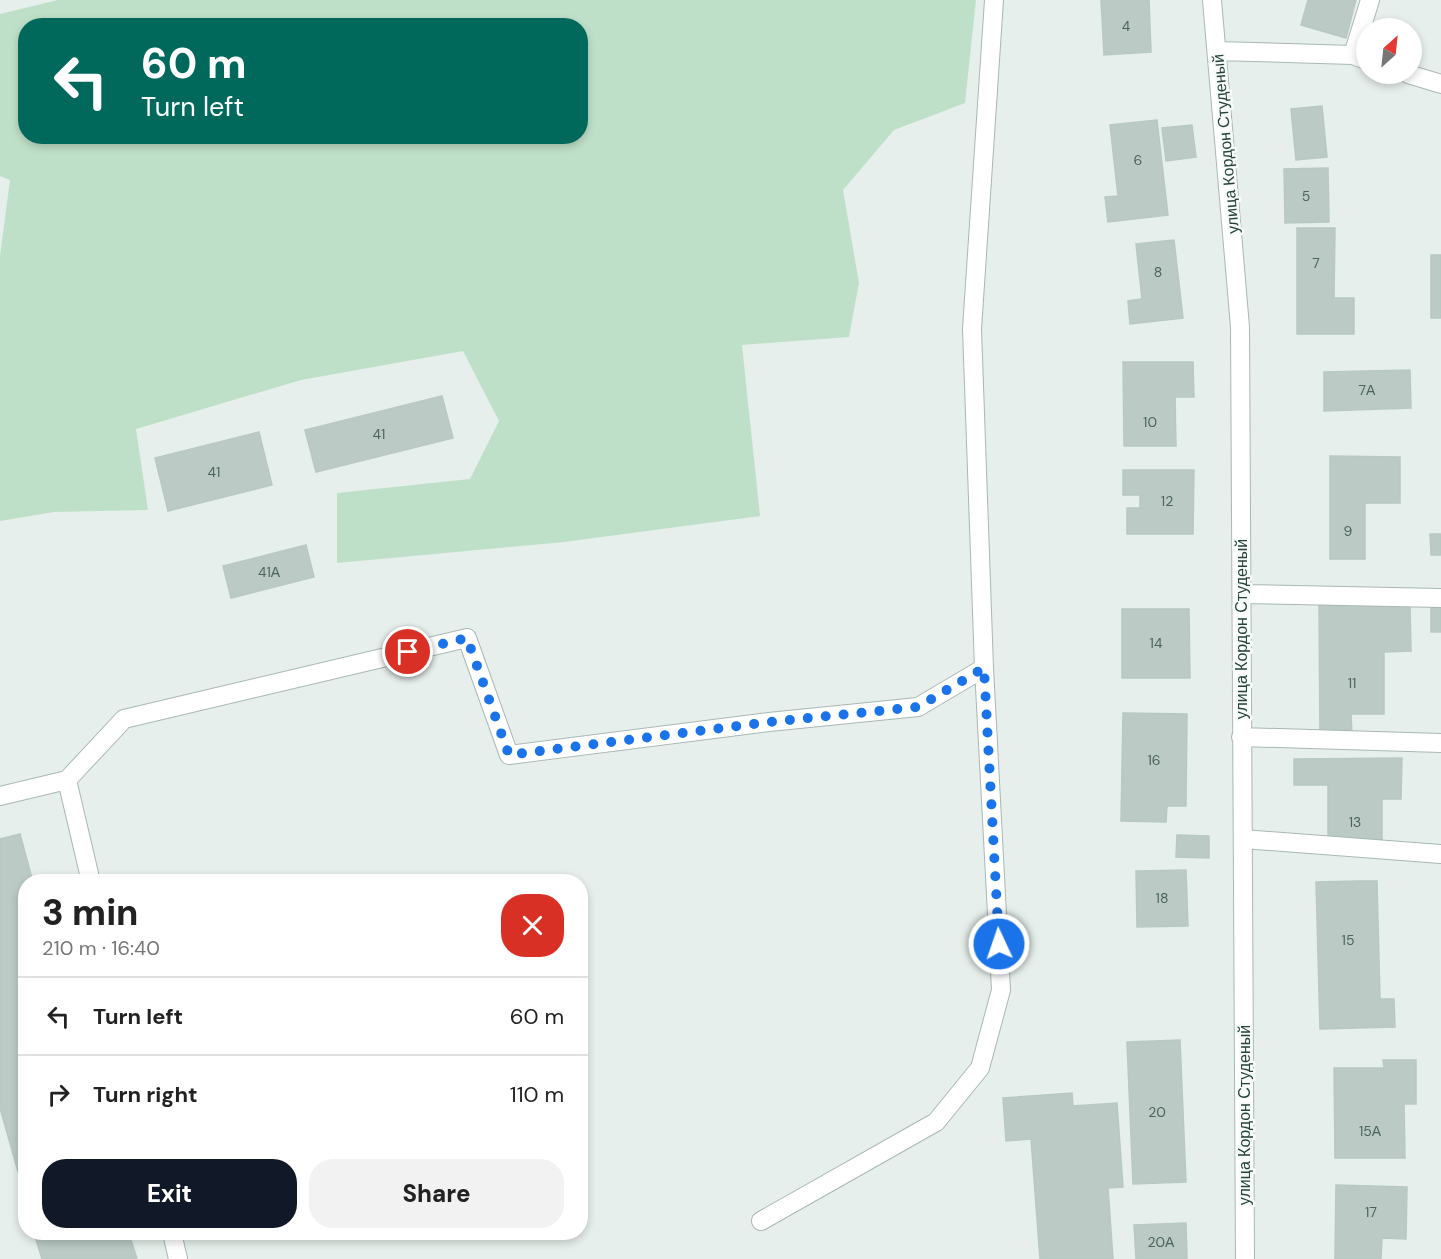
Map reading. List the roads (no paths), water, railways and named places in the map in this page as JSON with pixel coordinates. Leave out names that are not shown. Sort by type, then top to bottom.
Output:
[{"type":"street","points":[[760,1221],[936,1122],[980,1068],[1001,990],[984,668],[972,329],[994,0]]},
{"type":"street","name":"улица Кордон Студеный","points":[[1212,0],[1240,327],[1245,1259]]},
{"type":"street","points":[[1367,18],[1370,0]]},
{"type":"street","points":[[1217,51],[1356,58]]},
{"type":"street","points":[[1422,78],[1441,84]]},
{"type":"street","points":[[1242,594],[1441,598]]},
{"type":"street","points":[[0,796],[67,780],[124,719],[467,638],[509,755],[769,722],[918,707],[984,668]]},
{"type":"street","points":[[1241,737],[1441,743]]},
{"type":"street","points":[[67,780],[89,874]]},
{"type":"street","points":[[1243,839],[1441,854]]},
{"type":"street","points":[[174,1240],[178,1259]]}]
